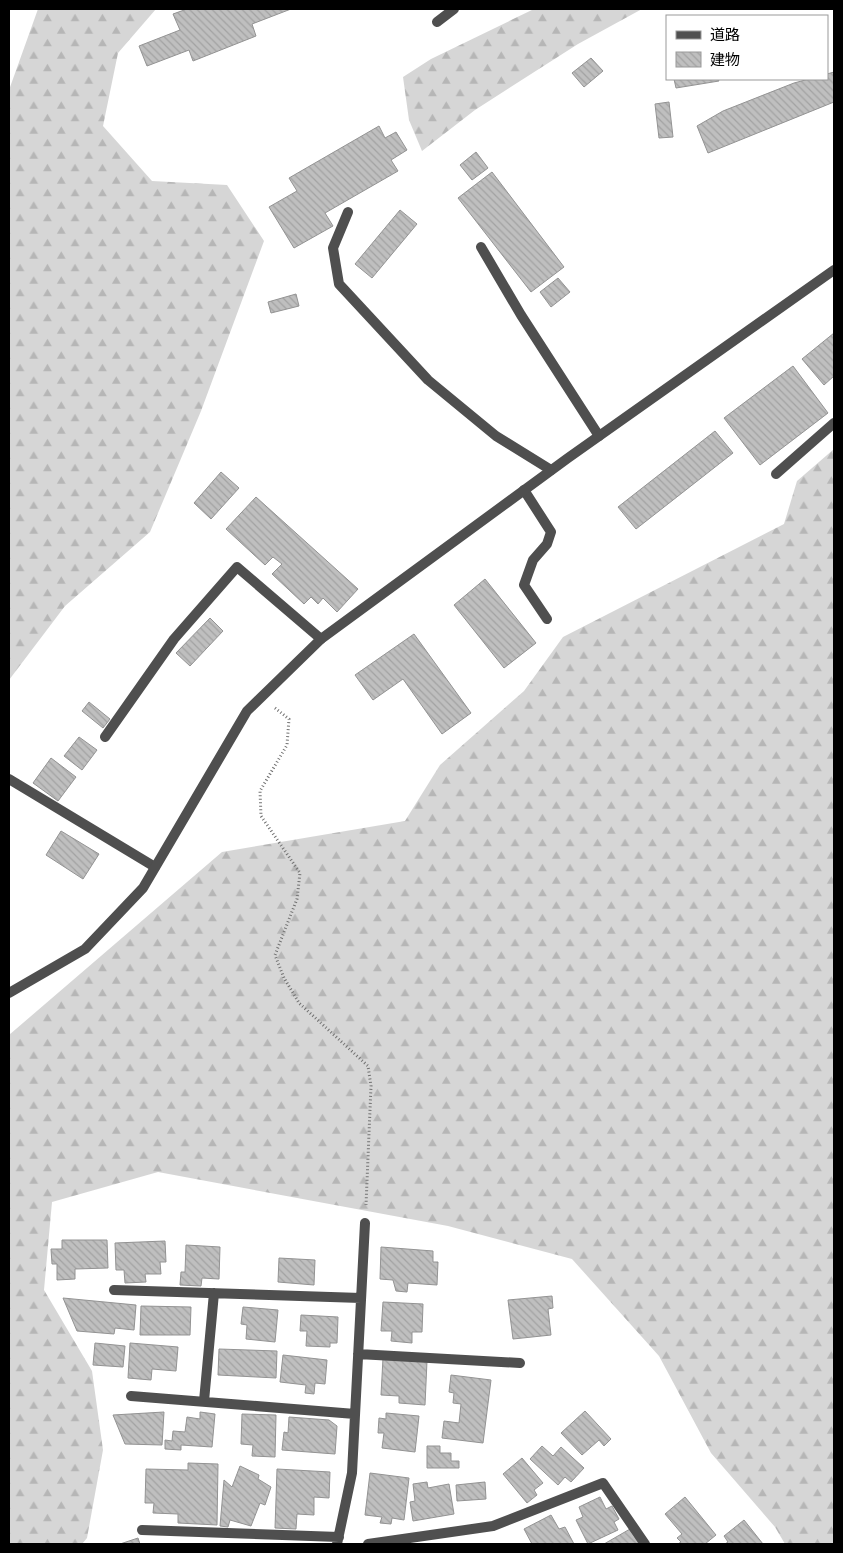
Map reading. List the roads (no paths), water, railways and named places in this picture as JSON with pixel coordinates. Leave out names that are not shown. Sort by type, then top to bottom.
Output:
[{"type":"street","points":[[437,22],[454,9]]},
{"type":"street","points":[[348,212],[333,248],[339,284],[428,380],[496,436],[551,470]]},
{"type":"street","points":[[481,247],[521,315],[599,436]]},
{"type":"street","points":[[9,993],[84,949],[143,888],[247,711],[321,639],[551,470],[834,270]]},
{"type":"street","points":[[776,474],[834,423]]},
{"type":"street","points":[[524,490],[551,532],[547,544],[533,560],[524,585],[547,619]]},
{"type":"street","points":[[105,737],[174,639],[237,567],[321,639]]},
{"type":"street","points":[[9,779],[155,868]]},
{"type":"street","points":[[142,1530],[338,1541],[352,1473],[365,1224]]},
{"type":"street","points":[[114,1290],[361,1298]]},
{"type":"street","points":[[204,1401],[214,1293]]},
{"type":"street","points":[[358,1354],[520,1362]]},
{"type":"street","points":[[131,1396],[355,1414]]},
{"type":"street","points":[[368,1544],[493,1526],[603,1482],[645,1544]]}]
